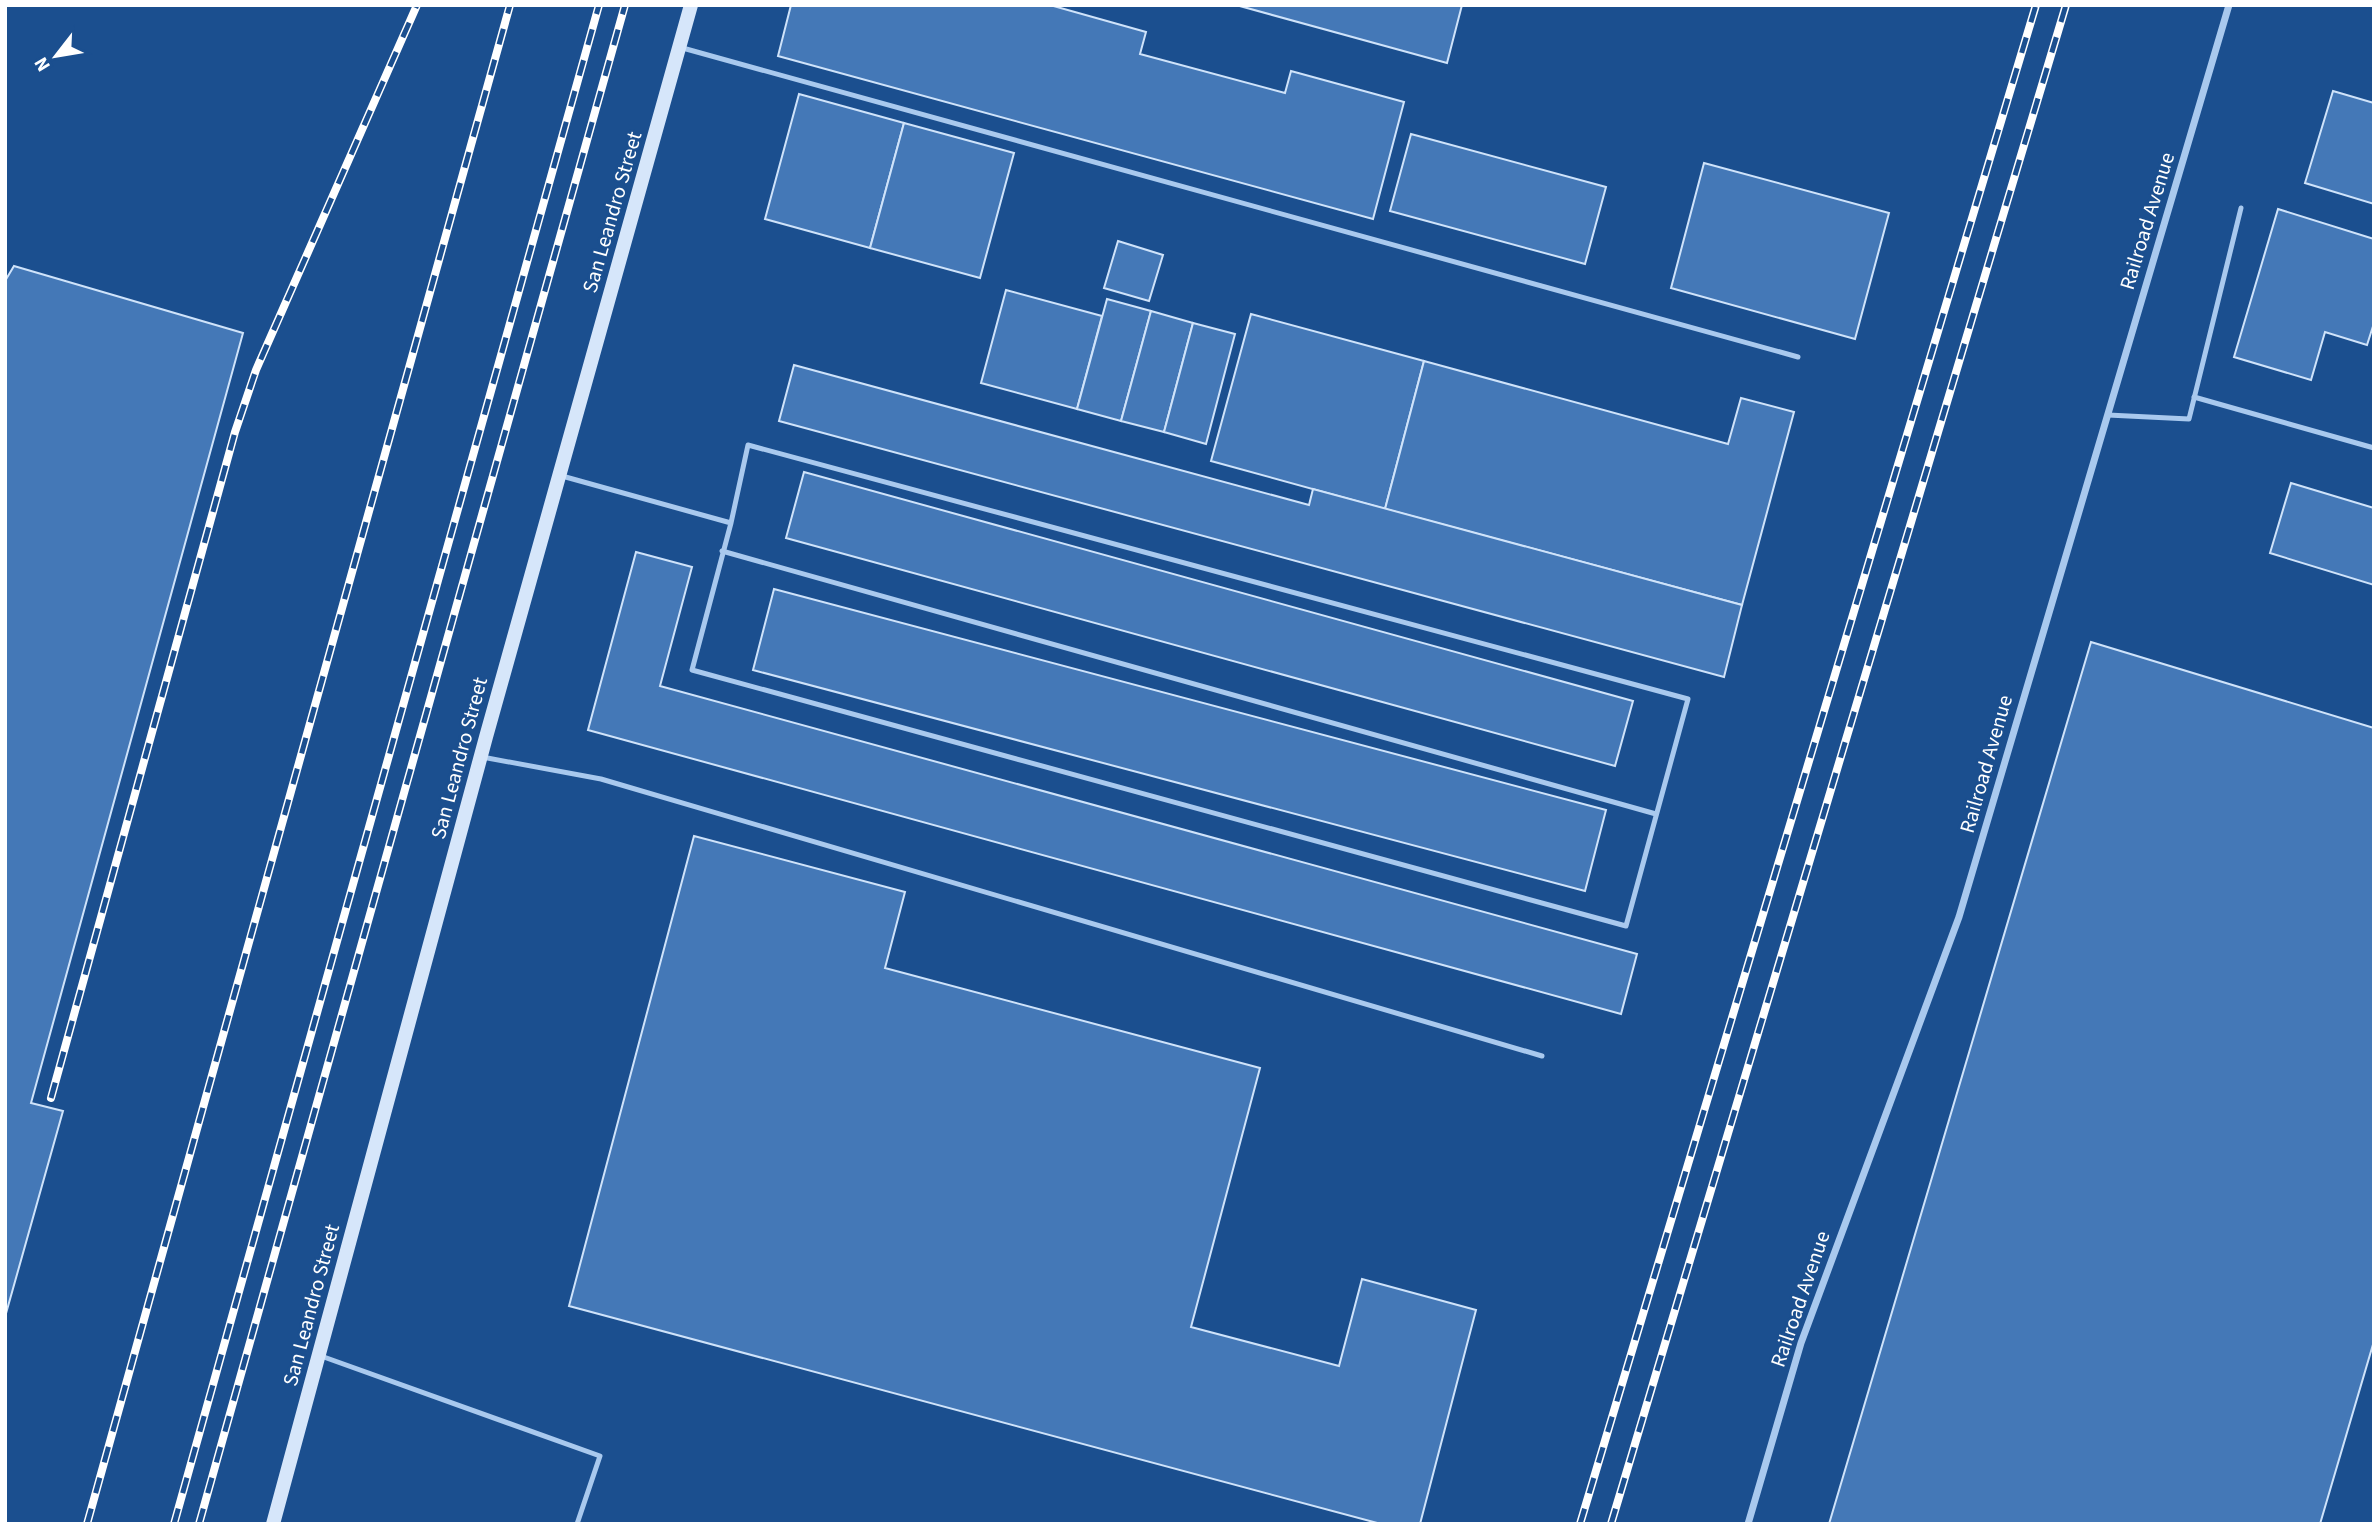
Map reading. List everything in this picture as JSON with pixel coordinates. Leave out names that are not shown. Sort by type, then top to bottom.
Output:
[{"type":"main road","name":"San Leandro Street","points":[[273,1524],[559,476],[691,5]]},
{"type":"street","name":"Railroad Avenue","points":[[1748,1524],[1801,1343],[1959,917],[2229,5]]},
{"type":"lane","points":[[680,47],[1798,358]]},
{"type":"lane","points":[[2108,415],[2189,419],[2241,208]]},
{"type":"lane","points":[[2194,397],[2374,448]]},
{"type":"lane","points":[[748,445],[1688,699],[1626,926],[692,670],[722,551],[748,445]]},
{"type":"lane","points":[[559,476],[731,523]]},
{"type":"lane","points":[[722,551],[1656,814]]},
{"type":"lane","points":[[482,757],[601,779],[1542,1056]]},
{"type":"lane","points":[[319,1355],[600,1456],[577,1524]]},
{"type":"building","points":[[791,5],[1050,5],[1146,32],[1140,54],[1285,93],[1291,71],[1404,102],[1373,219],[778,56]]},
{"type":"building","points":[[1236,5],[1462,5],[1447,63]]},
{"type":"building","points":[[2333,91],[2374,103],[2374,204],[2305,183]]},
{"type":"building","points":[[799,94],[904,123],[870,248],[765,219]]},
{"type":"building","points":[[904,123],[1014,153],[980,278],[870,248]]},
{"type":"building","points":[[1411,134],[1606,187],[1585,264],[1390,211]]},
{"type":"building","points":[[1704,163],[1889,213],[1855,339],[1671,288]]},
{"type":"building","points":[[2278,209],[2374,239],[2374,323],[2367,345],[2325,332],[2311,380],[2234,357]]},
{"type":"building","points":[[1118,241],[1163,255],[1149,301],[1104,288]]},
{"type":"building","points":[[14,266],[243,333],[31,1103],[63,1111],[5,1317],[5,281]]},
{"type":"building","points":[[1006,290],[1102,316],[1077,409],[981,383]]},
{"type":"building","points":[[1107,299],[1151,311],[1121,421],[1077,409]]},
{"type":"building","points":[[1151,311],[1193,323],[1164,432],[1121,421]]},
{"type":"building","points":[[1251,314],[1424,361],[1385,509],[1211,461]]},
{"type":"building","points":[[1193,323],[1235,334],[1206,444],[1164,432]]},
{"type":"building","points":[[1424,361],[1728,444],[1741,398],[1794,412],[1742,605],[1385,509]]},
{"type":"building","points":[[794,365],[1309,505],[1313,489],[1742,605],[1724,677],[779,421]]},
{"type":"building","points":[[804,472],[1633,701],[1615,766],[786,538]]},
{"type":"building","points":[[2291,483],[2374,508],[2374,585],[2270,553]]},
{"type":"building","points":[[636,552],[692,567],[660,686],[1637,954],[1621,1014],[588,730]]},
{"type":"building","points":[[774,589],[1606,810],[1585,891],[753,670]]},
{"type":"building","points":[[2091,642],[2374,728],[2374,1341],[2320,1524],[1829,1524]]},
{"type":"building","points":[[694,836],[905,892],[885,968],[1260,1068],[1191,1327],[1339,1366],[1362,1279],[1476,1310],[1420,1524],[1381,1524],[569,1306]]},
{"type":"railway","points":[[51,1098],[235,432],[256,370],[417,5]]},
{"type":"railway","points":[[87,1524],[510,5]]},
{"type":"railway","points":[[174,1524],[599,5]]},
{"type":"railway","points":[[199,1524],[625,5]]},
{"type":"railway","points":[[1580,1524],[2036,5]]},
{"type":"railway","points":[[1611,1524],[2066,5]]}]
